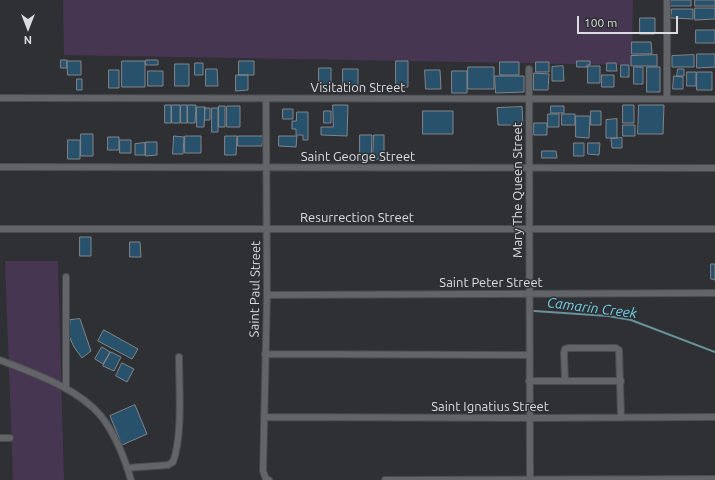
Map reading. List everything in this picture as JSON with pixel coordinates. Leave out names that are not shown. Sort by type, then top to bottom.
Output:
[{"type":"street","points":[[667,0],[667,99]]},
{"type":"street","name":"Mary The Queen Street","points":[[529,69],[530,479]]},
{"type":"street","name":"Visitation Street","points":[[0,98],[715,99]]},
{"type":"street","name":"Saint Paul Street","points":[[266,99],[266,295],[263,471],[267,480]]},
{"type":"street","name":"Saint George Street","points":[[0,167],[715,168]]},
{"type":"street","name":"Resurrection Street","points":[[0,229],[715,229]]},
{"type":"street","points":[[66,277],[66,388]]},
{"type":"street","name":"Saint Peter Street","points":[[266,295],[715,293]]},
{"type":"street","points":[[565,380],[565,349],[616,348],[620,350],[621,417]]},
{"type":"street","points":[[265,354],[529,355]]},
{"type":"street","points":[[127,468],[168,465],[173,462],[177,443],[179,415],[178,357]]},
{"type":"street","points":[[0,360],[66,388],[101,416],[113,436],[131,480]]},
{"type":"street","points":[[529,381],[621,381]]},
{"type":"street","name":"Saint Ignatius Street","points":[[264,417],[715,417]]},
{"type":"street","points":[[0,438],[10,438]]},
{"type":"street","points":[[385,480],[715,479]]},
{"type":"shaded area","points":[[63,0],[633,0],[632,65],[64,55]]},
{"type":"shaded area","points":[[5,261],[58,261],[64,480],[13,480]]},
{"type":"building","points":[[671,0],[691,0],[691,6],[671,6]]},
{"type":"building","points":[[695,0],[715,0],[715,6],[695,6]]},
{"type":"building","points":[[695,8],[715,8],[715,19],[695,20]]},
{"type":"building","points":[[672,9],[693,9],[693,19],[671,18]]},
{"type":"building","points":[[640,18],[655,18],[655,34],[640,34]]},
{"type":"building","points":[[696,30],[715,30],[715,43],[696,43]]},
{"type":"building","points":[[632,42],[651,42],[652,54],[632,54]]},
{"type":"building","points":[[697,54],[715,54],[715,67],[697,68]]},
{"type":"building","points":[[657,55],[657,66],[631,66],[631,56]]},
{"type":"building","points":[[694,55],[694,67],[672,67],[672,56]]},
{"type":"building","points":[[61,60],[67,60],[67,68],[61,68]]},
{"type":"building","points":[[146,60],[158,60],[158,65],[146,65]]},
{"type":"building","points":[[67,61],[81,61],[81,75],[68,75]]},
{"type":"building","points":[[122,61],[145,61],[145,87],[122,87]]},
{"type":"building","points":[[239,61],[254,61],[254,75],[239,75]]},
{"type":"building","points":[[396,61],[408,61],[408,87],[396,87]]},
{"type":"building","points":[[577,61],[590,61],[590,65],[587,65],[587,67],[577,67]]},
{"type":"building","points":[[500,62],[519,62],[519,75],[500,75]]},
{"type":"building","points":[[536,62],[549,62],[549,72],[536,72]]},
{"type":"building","points":[[195,63],[203,63],[203,75],[195,75]]},
{"type":"building","points":[[607,63],[616,63],[617,71],[607,71]]},
{"type":"building","points":[[175,64],[189,64],[189,86],[175,86]]},
{"type":"building","points":[[621,65],[629,65],[629,77],[621,77]]},
{"type":"building","points":[[563,66],[564,81],[552,81],[552,67]]},
{"type":"building","points":[[588,66],[600,66],[600,83],[588,83]]},
{"type":"building","points":[[468,67],[494,67],[494,89],[468,89]]},
{"type":"building","points":[[634,67],[643,67],[643,84],[634,84]]},
{"type":"building","points":[[647,67],[660,67],[660,92],[647,92]]},
{"type":"building","points":[[319,68],[331,68],[331,85],[319,85]]},
{"type":"building","points":[[206,69],[217,69],[218,86],[206,86]]},
{"type":"building","points":[[343,69],[358,69],[358,86],[343,87]]},
{"type":"building","points":[[678,69],[684,69],[684,76],[677,76]]},
{"type":"building","points":[[109,70],[119,70],[119,88],[109,88]]},
{"type":"building","points":[[425,70],[440,70],[441,89],[426,89]]},
{"type":"building","points":[[148,71],[163,71],[163,86],[148,86]]},
{"type":"building","points":[[452,71],[467,71],[467,93],[452,93]]},
{"type":"building","points":[[687,72],[696,72],[696,86],[687,86]]},
{"type":"building","points":[[697,72],[712,72],[712,90],[697,90]]},
{"type":"building","points":[[534,73],[549,74],[548,90],[534,90]]},
{"type":"building","points":[[236,75],[248,75],[248,90],[236,91]]},
{"type":"building","points":[[602,75],[614,75],[614,87],[602,87]]},
{"type":"building","points":[[495,76],[524,76],[524,92],[496,93]]},
{"type":"building","points":[[674,76],[683,77],[683,89],[673,89]]},
{"type":"building","points":[[77,79],[82,79],[82,90],[77,90]]},
{"type":"building","points":[[165,105],[171,105],[171,123],[165,123]]},
{"type":"building","points":[[172,105],[180,105],[180,123],[172,123]]},
{"type":"building","points":[[181,105],[187,105],[187,123],[181,123]]},
{"type":"building","points":[[188,105],[196,105],[195,123],[188,123]]},
{"type":"building","points":[[333,105],[348,105],[347,136],[321,135],[321,127],[333,127]]},
{"type":"building","points":[[623,105],[634,105],[634,123],[623,123]]},
{"type":"building","points":[[639,105],[664,105],[663,134],[638,134]]},
{"type":"building","points":[[219,106],[225,106],[225,127],[219,127]]},
{"type":"building","points":[[227,106],[240,106],[240,127],[227,127]]},
{"type":"building","points":[[551,106],[564,106],[564,113],[551,113]]},
{"type":"building","points":[[197,107],[205,107],[204,127],[197,127]]},
{"type":"building","points":[[522,107],[523,125],[498,125],[497,108]]},
{"type":"building","points":[[205,108],[210,108],[210,120],[205,120]]},
{"type":"building","points":[[212,108],[218,108],[218,132],[212,132]]},
{"type":"building","points":[[283,109],[293,109],[293,119],[283,119]]},
{"type":"building","points":[[324,111],[331,111],[331,123],[324,123]]},
{"type":"building","points":[[423,111],[453,111],[453,134],[423,134]]},
{"type":"building","points":[[591,111],[601,111],[601,125],[591,125]]},
{"type":"building","points":[[297,112],[308,112],[308,140],[303,140],[303,135],[296,135],[296,129],[292,129],[292,121],[296,121]]},
{"type":"building","points":[[548,114],[559,114],[559,127],[548,127]]},
{"type":"building","points":[[562,114],[575,114],[575,125],[562,125]]},
{"type":"building","points":[[576,116],[590,116],[589,138],[576,137]]},
{"type":"building","points":[[617,119],[617,138],[606,138],[606,120]]},
{"type":"building","points":[[534,123],[547,123],[547,135],[534,135]]},
{"type":"building","points":[[623,125],[635,125],[635,136],[623,136]]},
{"type":"building","points":[[81,134],[93,134],[93,156],[81,156]]},
{"type":"building","points":[[360,135],[372,135],[371,160],[360,160]]},
{"type":"building","points":[[374,135],[384,135],[384,159],[373,159]]},
{"type":"building","points":[[174,136],[184,137],[183,154],[173,154]]},
{"type":"building","points":[[185,136],[201,136],[201,153],[185,153]]},
{"type":"building","points":[[225,136],[237,136],[236,155],[225,155]]},
{"type":"building","points":[[238,136],[263,136],[262,146],[238,146]]},
{"type":"building","points":[[279,136],[297,136],[296,147],[279,146]]},
{"type":"building","points":[[108,137],[119,137],[119,150],[108,150]]},
{"type":"building","points":[[622,138],[622,148],[612,148],[611,139]]},
{"type":"building","points":[[68,140],[80,140],[80,159],[68,159]]},
{"type":"building","points":[[120,140],[131,140],[131,153],[120,153]]},
{"type":"building","points":[[146,142],[157,142],[157,155],[146,156]]},
{"type":"building","points":[[145,143],[145,155],[135,155],[135,144]]},
{"type":"building","points":[[574,143],[584,143],[584,156],[574,156]]},
{"type":"building","points":[[588,143],[600,143],[599,155],[588,154]]},
{"type":"building","points":[[542,151],[556,151],[557,158],[542,158]]},
{"type":"building","points":[[80,237],[91,237],[91,256],[80,256]]},
{"type":"building","points":[[130,242],[140,242],[141,257],[130,257]]},
{"type":"building","points":[[711,264],[715,264],[715,280],[711,279]]},
{"type":"building","points":[[80,319],[91,351],[82,358],[74,347],[69,336],[70,320]]},
{"type":"building","points":[[104,330],[138,349],[132,359],[98,341]]},
{"type":"building","points":[[102,347],[110,352],[103,364],[95,359]]},
{"type":"building","points":[[111,352],[121,357],[114,371],[103,366]]},
{"type":"building","points":[[122,363],[134,369],[127,382],[116,376]]},
{"type":"building","points":[[135,405],[147,434],[122,445],[110,416]]},
{"type":"waterway","name":"Camarin Creek","points":[[534,311],[608,316],[631,320],[715,352]]}]
